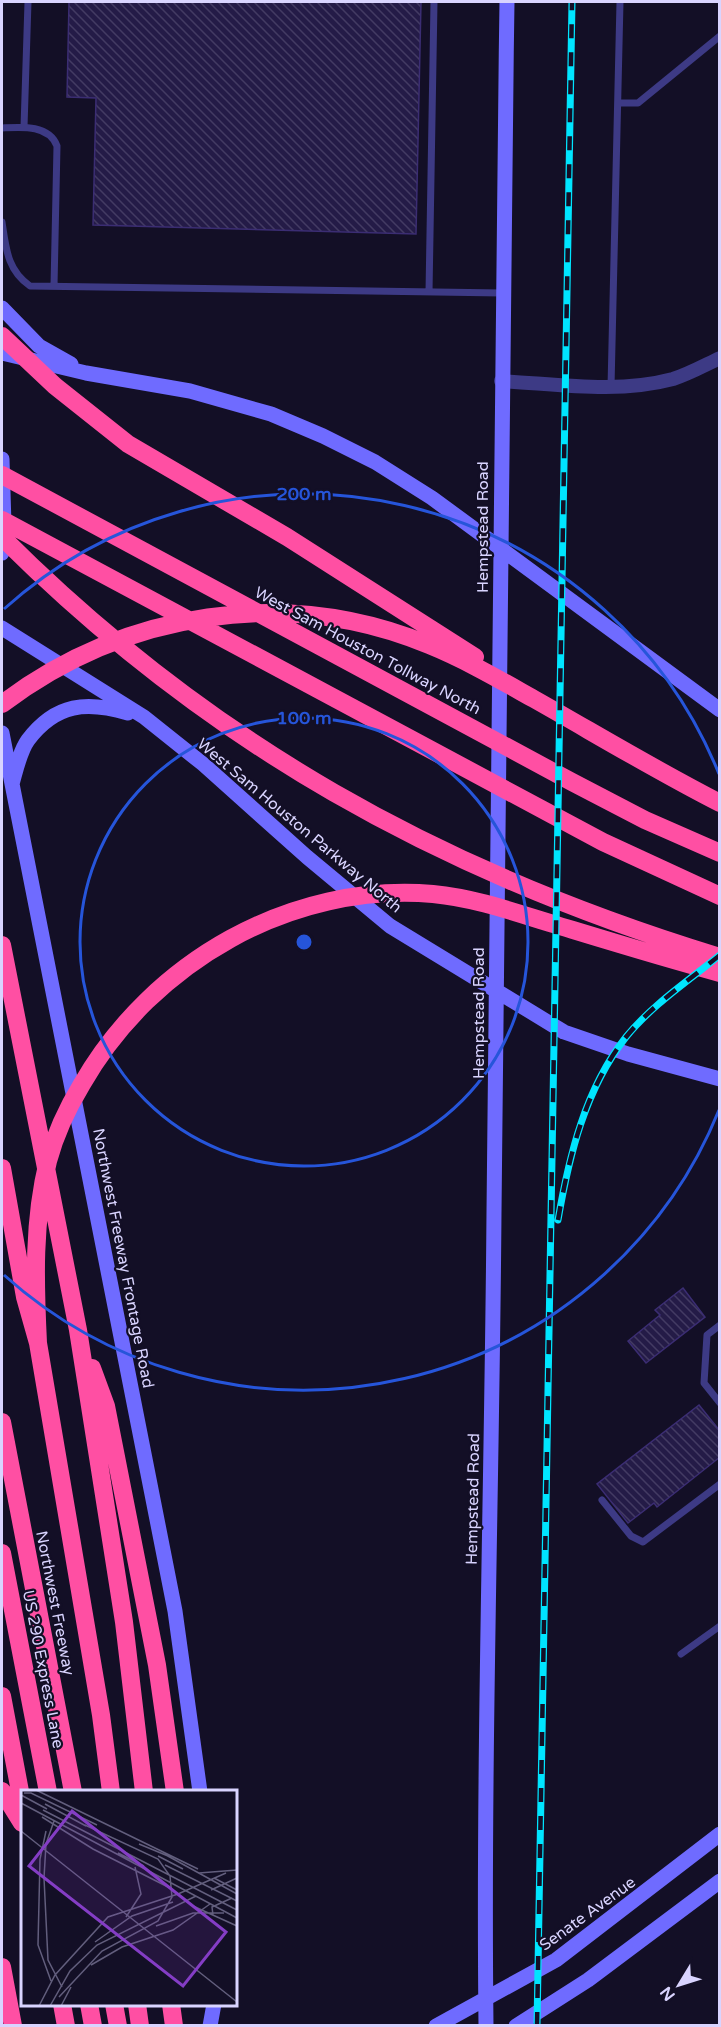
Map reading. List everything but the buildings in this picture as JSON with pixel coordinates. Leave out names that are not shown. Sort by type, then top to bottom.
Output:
[{"type":"highway","points":[[2,336],[55,386],[128,444],[287,537],[461,647],[503,682]]},
{"type":"highway","name":"West Sam Houston Tollway North","points":[[2,475],[572,782],[645,820],[720,853]]},
{"type":"highway","points":[[2,520],[603,843],[720,896]]},
{"type":"highway","points":[[2,537],[98,628],[171,686],[251,742],[330,792],[474,867],[556,902],[638,932],[720,957]]},
{"type":"highway","points":[[2,704],[60,666],[109,643],[188,620],[243,613],[325,616],[378,627],[430,645],[503,682],[720,803]]},
{"type":"highway","points":[[38,1343],[35,1282],[38,1224],[49,1160],[70,1105],[98,1056],[137,1009],[188,964],[233,936],[288,913],[344,898],[387,893],[433,894],[479,901],[720,974]]},
{"type":"highway","points":[[2,945],[78,1330],[124,1623],[144,1790]]},
{"type":"highway","points":[[2,1168],[25,1297],[38,1343],[101,1715],[111,1790]]},
{"type":"highway","points":[[78,1330],[106,1406],[157,1665],[176,1790]]},
{"type":"highway","name":"Northwest Freeway","points":[[2,1422],[73,1790]]},
{"type":"highway","name":"US 290 Express Lane","points":[[2,1553],[48,1790]]},
{"type":"highway","points":[[2,1696],[21,1797]]},
{"type":"highway","points":[[2,1791],[21,1820]]},
{"type":"highway","points":[[2,1967],[13,2025]]},
{"type":"highway","points":[[62,2006],[66,2025]]},
{"type":"highway","points":[[89,2006],[93,2025]]},
{"type":"highway","points":[[114,2006],[118,2025]]},
{"type":"highway","points":[[137,2006],[140,2024]]},
{"type":"highway","points":[[171,2006],[174,2025]]},
{"type":"main road","name":"Hempstead Road","points":[[486,2025],[484,1917],[494,1254],[501,381],[507,2]]},
{"type":"main road","points":[[2,308],[39,346],[86,373]]},
{"type":"main road","points":[[2,353],[86,373],[190,391],[271,414],[323,436],[375,462],[432,498],[720,710]]},
{"type":"main road","points":[[2,459],[4,525],[2,553]]},
{"type":"main road","name":"West Sam Houston Parkway North","points":[[2,628],[144,717],[203,764],[307,857],[390,926],[564,1032],[628,1054],[720,1079]]},
{"type":"main road","points":[[11,786],[27,741],[50,718],[87,704],[144,717]]},
{"type":"main road","name":"Northwest Freeway Frontage Road","points":[[2,734],[176,1611],[200,1790]]},
{"type":"main road","name":"Senate Avenue","points":[[436,2025],[556,1960],[720,1834]]},
{"type":"main road","points":[[516,2025],[588,1980],[720,1881]]},
{"type":"main road","points":[[210,2025],[214,2006]]},
{"type":"main road","points":[[214,2006],[217,2025]]},
{"type":"street","points":[[501,381],[611,387],[650,384],[675,378],[720,358]]},
{"type":"lane","points":[[24,127],[28,2]]},
{"type":"lane","points":[[429,292],[434,2]]},
{"type":"lane","points":[[611,387],[620,2]]},
{"type":"lane","points":[[618,103],[638,103],[720,36]]},
{"type":"lane","points":[[2,128],[24,127],[48,133],[57,146],[54,286]]},
{"type":"lane","points":[[2,222],[9,263],[18,278],[30,286],[502,293]]},
{"type":"lane","points":[[720,1325],[707,1335],[704,1383],[720,1403]]},
{"type":"lane","points":[[602,1500],[631,1536],[644,1542],[720,1484]]},
{"type":"lane","points":[[681,1654],[720,1626]]},
{"type":"railway","points":[[537,2026],[572,2]]},
{"type":"railway","points":[[558,1220],[581,1124],[589,1101],[612,1057],[647,1014],[720,955]]}]
